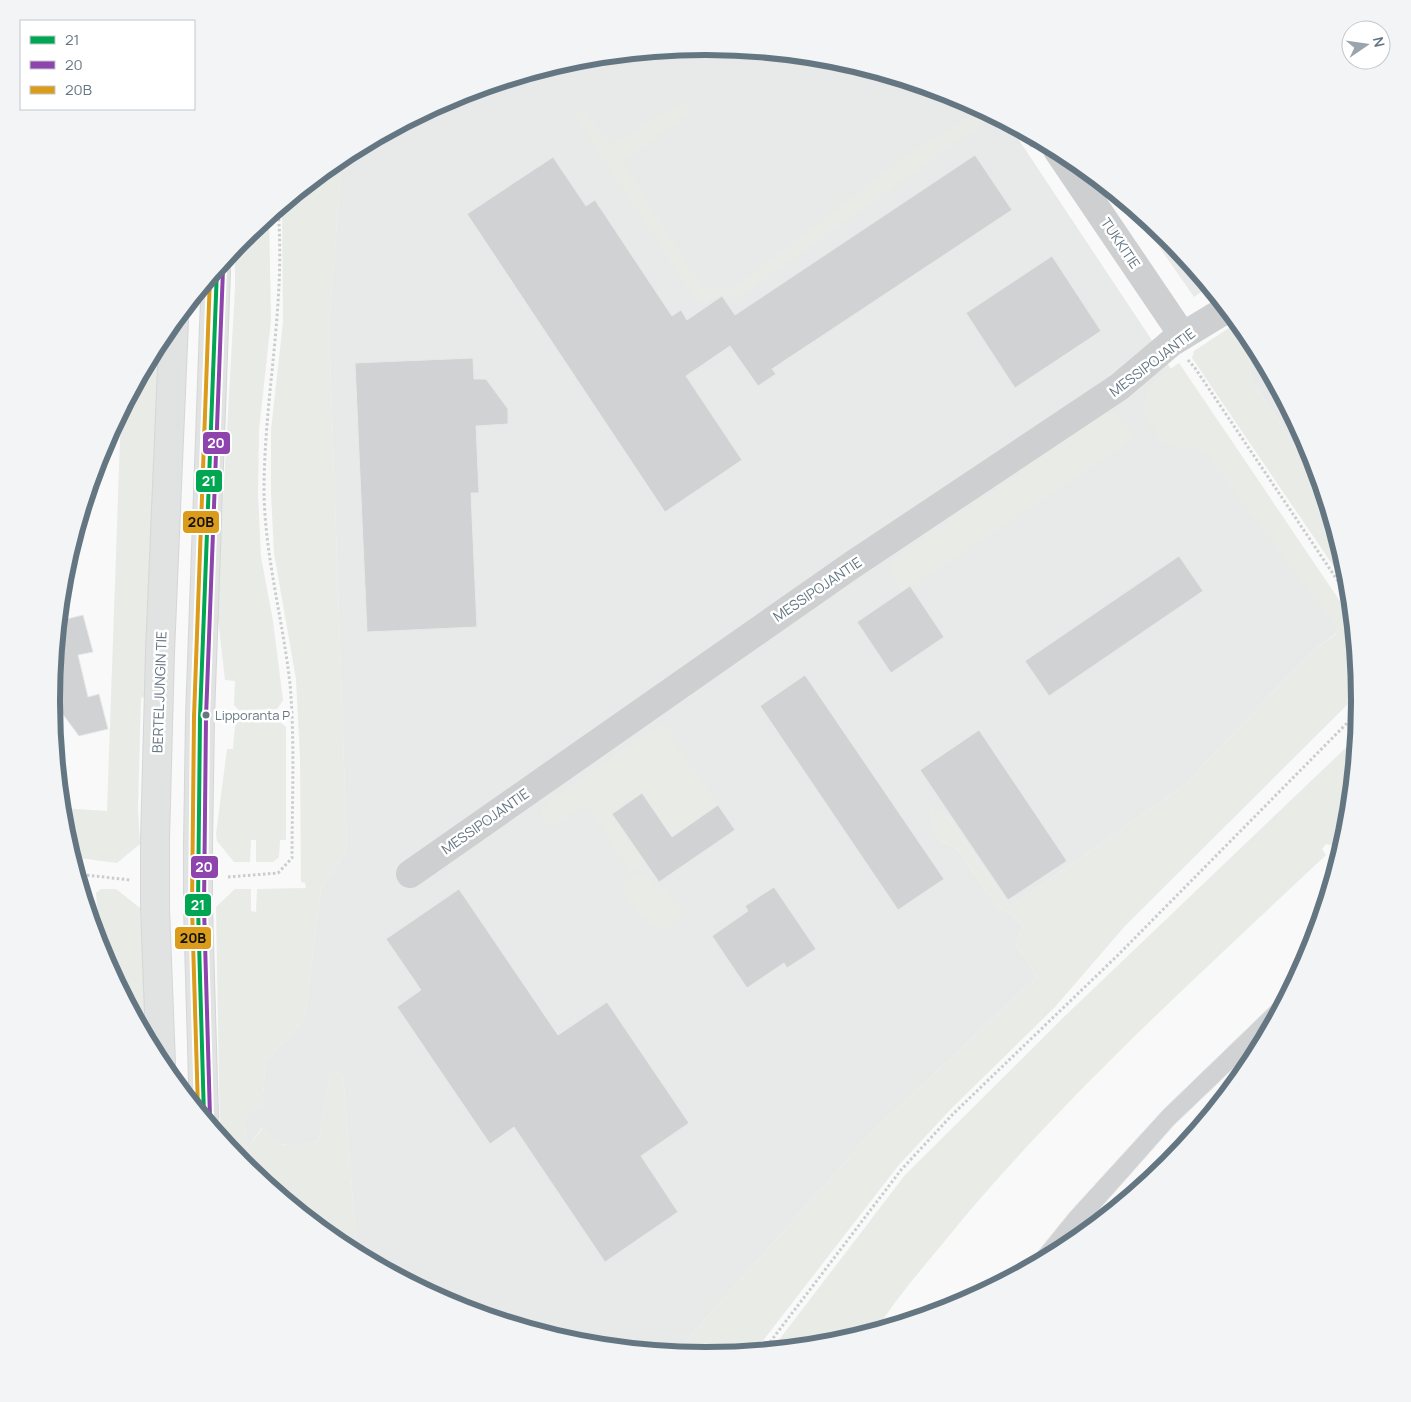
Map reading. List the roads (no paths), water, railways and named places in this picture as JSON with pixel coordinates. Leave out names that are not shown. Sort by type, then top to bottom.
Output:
[{"type":"main road","points":[[204,1107],[198,847],[200,717],[216,280]]},
{"type":"main road","name":"BERTEL JUNGIN TIE","points":[[159,1046],[155,840],[160,652],[173,335]]},
{"type":"street","name":"TUKKITIE","points":[[1070,168],[1183,336]]},
{"type":"street","name":"MESSIPOJANTIE","points":[[410,874],[852,565],[1119,387],[1183,336],[1221,312]]},
{"type":"place","name":"Lipporanta P","points":[[206,715]]}]
